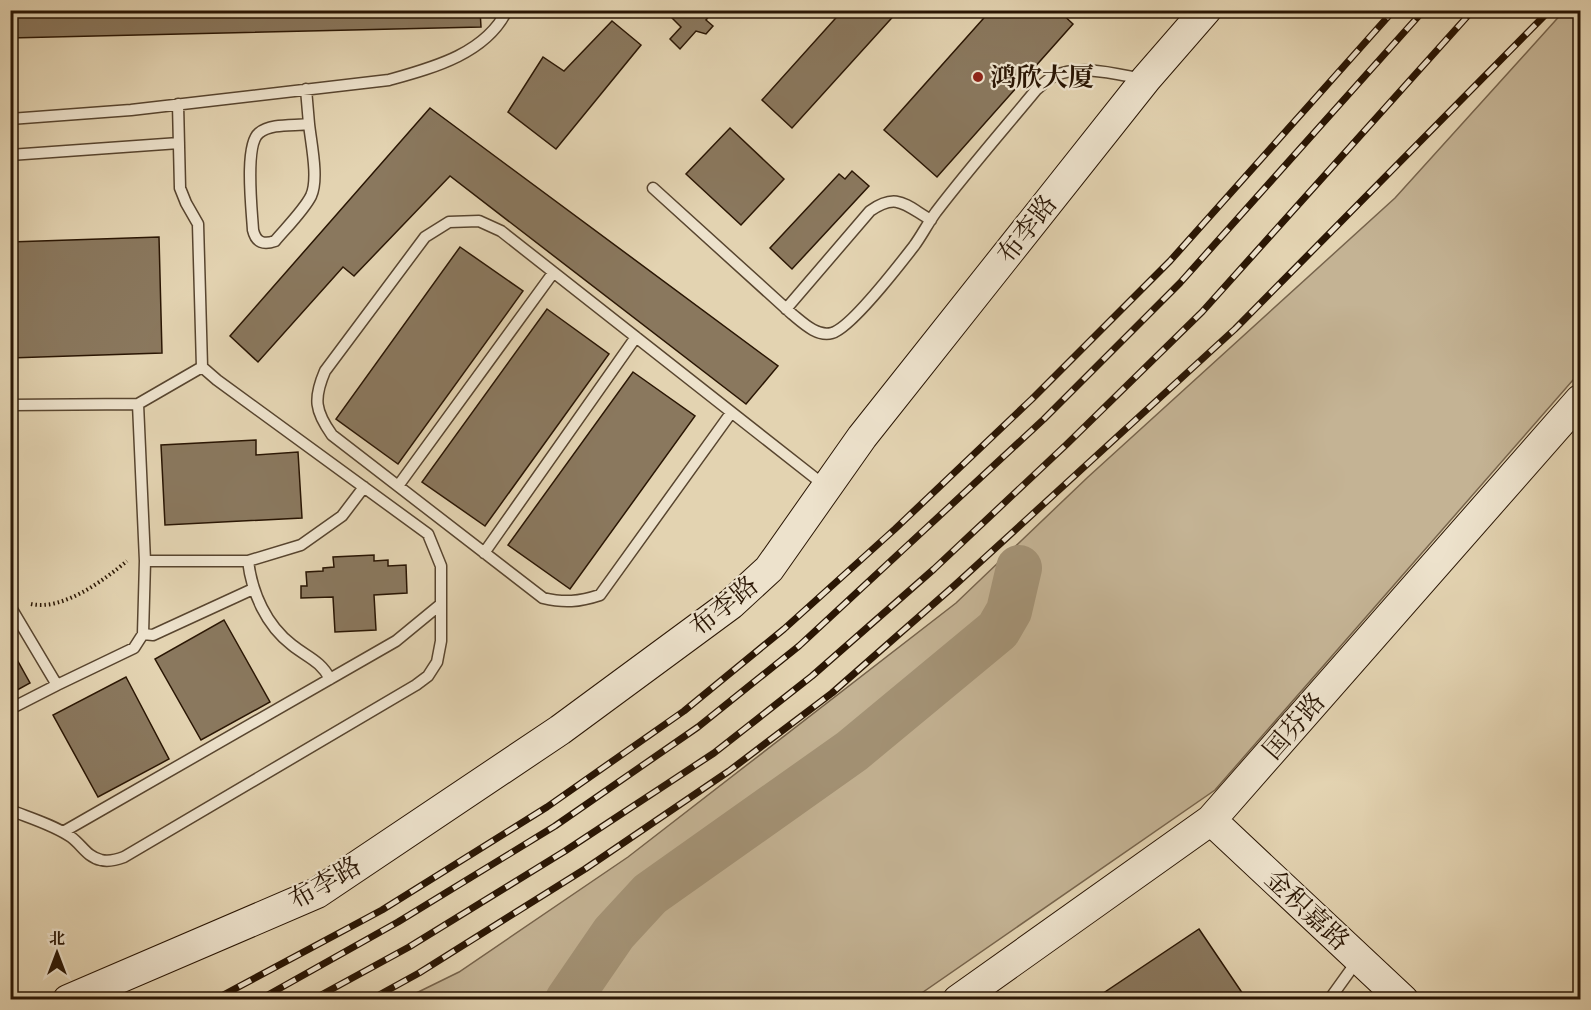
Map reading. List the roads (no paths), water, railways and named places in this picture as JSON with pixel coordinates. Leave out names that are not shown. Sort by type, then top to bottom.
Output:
[{"type":"main road","name":"布李路","points":[[68,999],[316,893],[560,730],[732,604],[769,569],[862,437],[1146,79],[1206,10]]},
{"type":"main road","name":"国芬路","points":[[958,999],[1211,820],[1581,400]]},
{"type":"main road","name":"金积嘉路","points":[[1211,820],[1403,999]]},
{"type":"lane","points":[[10,119],[178,104],[390,80],[451,60],[481,42],[501,22],[507,10]]},
{"type":"lane","points":[[653,188],[786,309],[808,327],[820,333],[831,334],[840,330],[878,290],[931,220],[1036,90],[1052,77],[1071,70],[1146,79]]},
{"type":"lane","points":[[306,89],[314,175],[314,187],[310,197],[275,241],[260,242],[255,238],[253,230],[251,154],[253,141],[268,129],[309,124]]},
{"type":"lane","points":[[10,810],[63,832],[73,838],[91,856],[100,860],[112,861],[124,857],[416,685],[428,676],[437,662],[441,641],[441,566],[428,534],[202,367],[198,224],[180,188],[178,104]]},
{"type":"lane","points":[[10,155],[179,143]]},
{"type":"lane","points":[[786,309],[870,211],[884,201],[897,200],[931,220]]},
{"type":"lane","points":[[732,412],[600,596],[579,602],[561,603],[543,598],[333,435],[322,420],[316,405],[318,386],[324,371],[424,237],[449,222],[479,221],[501,231],[553,273],[636,337],[732,412],[827,487]]},
{"type":"lane","points":[[398,486],[553,273]]},
{"type":"lane","points":[[484,553],[636,337]]},
{"type":"lane","points":[[10,405],[138,404],[202,367]]},
{"type":"lane","points":[[10,710],[134,648],[143,634],[145,561],[138,404]]},
{"type":"lane","points":[[145,561],[248,561],[301,545],[342,516],[364,487]]},
{"type":"lane","points":[[248,561],[253,589],[267,617],[294,647],[317,661],[330,679]]},
{"type":"lane","points":[[143,634],[153,634],[166,629],[253,589]]},
{"type":"lane","points":[[16,604],[57,685]]},
{"type":"lane","points":[[63,832],[396,641],[441,604]]},
{"type":"lane","points":[[1329,999],[1359,958]]},
{"type":"waterway","points":[[568,1000],[614,933],[650,894],[852,751],[998,630],[1009,611],[1019,568]]},
{"type":"railway","points":[[214,1000],[382,910],[547,807],[684,711],[784,629],[895,529],[1032,399],[1170,261],[1394,10]]},
{"type":"railway","points":[[259,1000],[398,922],[555,826],[698,727],[799,646],[1044,419],[1180,283],[1424,10]]},
{"type":"railway","points":[[312,1000],[409,947],[565,851],[714,753],[812,676],[934,569],[1067,444],[1202,312],[1473,10]]},
{"type":"railway","points":[[370,1000],[419,973],[585,869],[729,771],[832,693],[955,585],[1235,329],[1550,10]]},
{"type":"place","name":"鸿欣大厦","points":[[978,77]]}]
